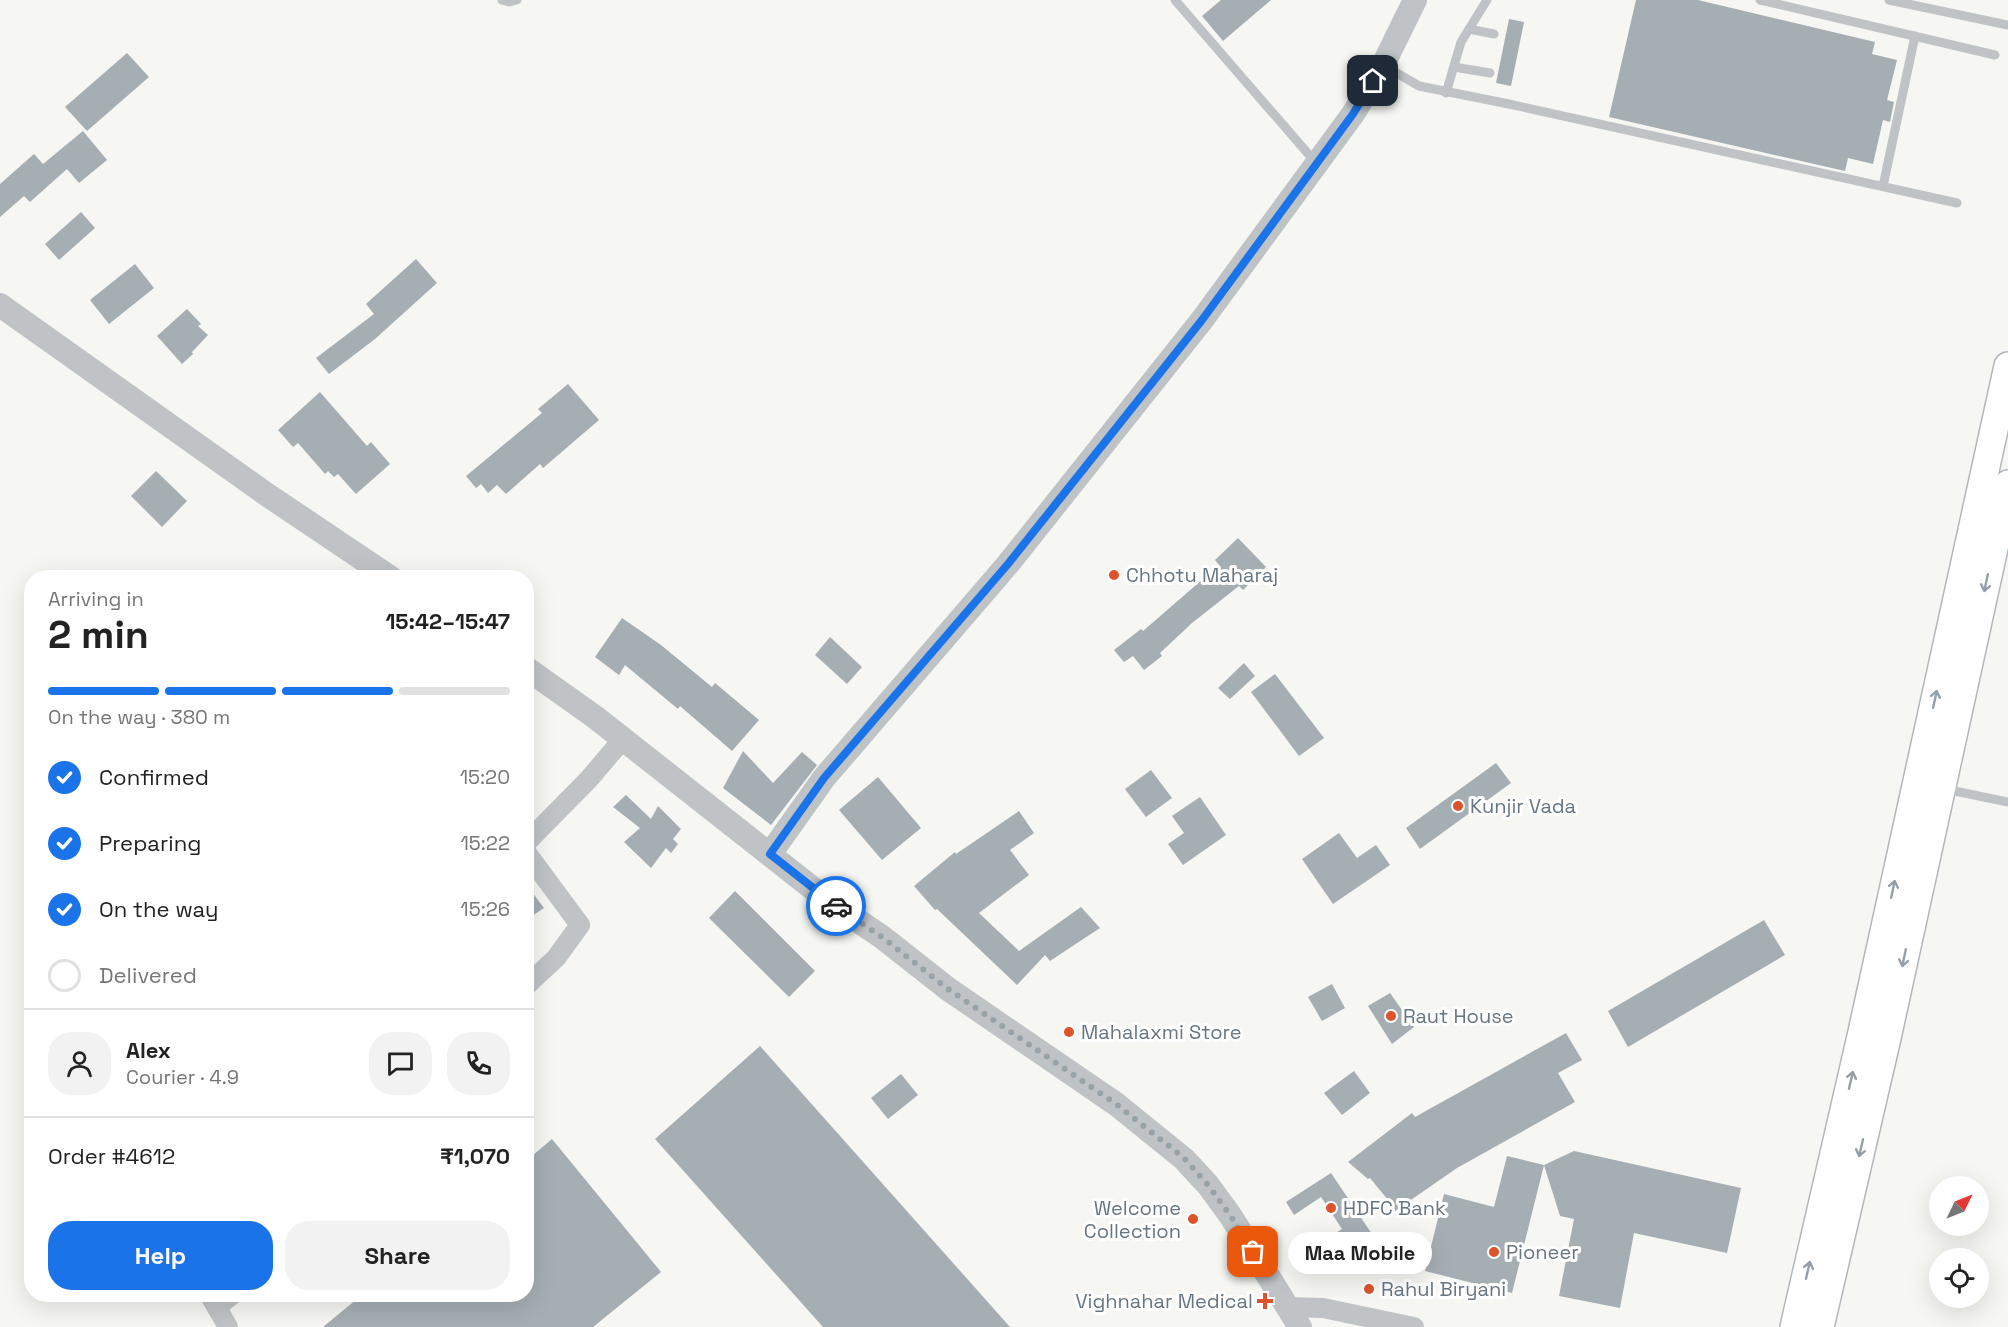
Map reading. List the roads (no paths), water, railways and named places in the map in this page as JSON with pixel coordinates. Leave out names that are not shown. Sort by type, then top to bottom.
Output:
[{"type":"main road","points":[[1794,1327],[1929,785],[1993,514],[2008,366]]},
{"type":"main road","points":[[1993,514],[2008,484]]},
{"type":"main road","points":[[1821,1327],[1929,785]]},
{"type":"street","points":[[770,854],[824,778],[1008,564],[1195,330],[1353,114],[1383,65],[1415,0]]},
{"type":"street","points":[[0,305],[267,494],[379,570]]},
{"type":"street","points":[[534,674],[623,739],[830,902],[882,937],[948,989],[1116,1104],[1184,1158],[1230,1215],[1294,1317],[1323,1308],[1414,1327]]},
{"type":"street","points":[[534,835],[589,779],[623,739]]},
{"type":"street","points":[[534,863],[580,925],[556,958],[534,979]]},
{"type":"street","points":[[214,1302],[228,1327]]},
{"type":"lane","points":[[502,0],[509,2],[517,0]]},
{"type":"lane","points":[[1175,0],[1317,164]]},
{"type":"lane","points":[[1446,93],[1461,42],[1487,0]]},
{"type":"lane","points":[[1760,0],[1995,55]]},
{"type":"lane","points":[[1889,0],[2008,25]]},
{"type":"lane","points":[[1469,29],[1494,34]]},
{"type":"lane","points":[[1883,186],[1915,36]]},
{"type":"lane","points":[[1383,65],[1419,86],[1446,93],[1509,104],[1957,203]]},
{"type":"lane","points":[[1454,67],[1490,73]]},
{"type":"lane","points":[[1929,785],[2008,802]]},
{"type":"place","name":"Chhotu Maharaj","points":[[1114,575]]},
{"type":"place","name":"Kunjir Vada","points":[[1458,806]]},
{"type":"place","name":"Raut House","points":[[1391,1016]]},
{"type":"place","name":"Mahalaxmi Store","points":[[1069,1032]]},
{"type":"place","name":"HDFC Bank","points":[[1331,1208]]},
{"type":"place","name":"Welcome Collection","points":[[1193,1219]]},
{"type":"place","name":"Maa Mobile","points":[[1253,1252]]},
{"type":"place","name":"Pioneer","points":[[1494,1252]]},
{"type":"place","name":"Rahul Biryani","points":[[1369,1289]]},
{"type":"place","name":"Vighnahar Medical","points":[[1265,1301]]}]
